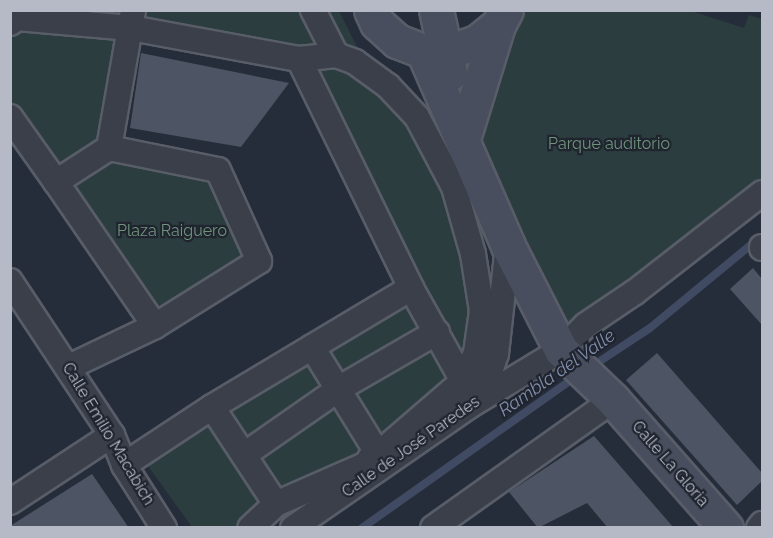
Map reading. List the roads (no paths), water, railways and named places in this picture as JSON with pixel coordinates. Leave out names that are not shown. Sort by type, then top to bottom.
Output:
[{"type":"main road","points":[[371,10],[377,23],[397,41],[434,52],[477,42],[502,18]]},
{"type":"main road","name":"Calle La Gloria","points":[[436,10],[434,52],[463,139],[508,246],[561,350],[613,399],[726,528]]},
{"type":"main road","points":[[463,139],[502,18]]},
{"type":"street","points":[[313,10],[336,55]]},
{"type":"street","points":[[10,24],[17,18],[132,19],[299,59],[336,55],[355,62],[388,86],[417,117],[454,187],[473,254],[482,311],[476,353],[463,381],[367,464],[276,504],[250,528]]},
{"type":"street","points":[[109,148],[132,19]]},
{"type":"street","points":[[299,59],[411,288],[463,381]]},
{"type":"street","points":[[10,117],[155,326]]},
{"type":"street","points":[[56,182],[109,148],[218,170],[259,261],[155,326],[69,367]]},
{"type":"street","name":"Calle de José Paredes","points":[[293,528],[469,406],[561,350],[586,325],[636,292],[762,193]]},
{"type":"street","points":[[469,406],[489,375],[496,354],[508,246]]},
{"type":"street","name":"Calle Emilio Macabich","points":[[10,281],[112,435],[124,465],[164,528]]},
{"type":"street","points":[[124,465],[212,407],[411,288]]},
{"type":"street","points":[[244,455],[340,388],[437,332]]},
{"type":"street","points":[[312,347],[340,388],[375,449],[367,464]]},
{"type":"street","points":[[433,528],[613,399]]},
{"type":"street","points":[[212,407],[276,504]]},
{"type":"street","points":[[10,502],[112,435]]},
{"type":"street","points":[[759,528],[762,524]]},
{"type":"waterway","name":"Rambla del Valle","points":[[591,367],[650,328],[759,238]]},
{"type":"waterway","name":"Rambla del Valle","points":[[362,528],[577,376]]},
{"type":"park label","name":"Parque auditorio","points":[[609,144]]},
{"type":"park label","name":"Plaza Raiguero","points":[[172,231]]}]
